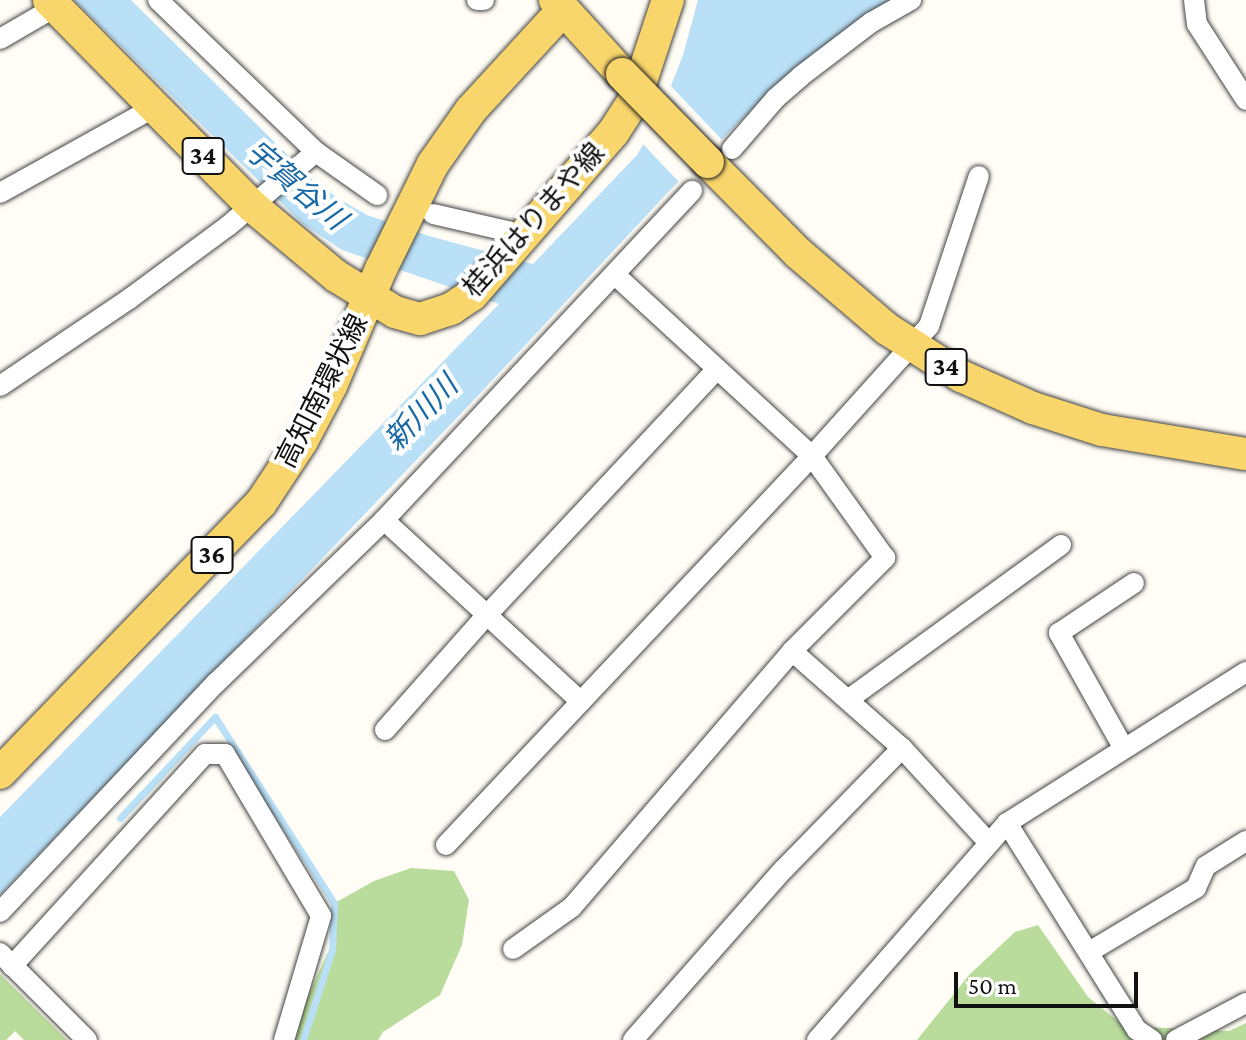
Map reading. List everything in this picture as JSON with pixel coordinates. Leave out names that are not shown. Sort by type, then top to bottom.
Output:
[{"type":"main road","name":"桂浜はりまや線","points":[[52,3],[155,107],[259,200],[336,276],[375,283],[395,312],[420,319],[451,309],[472,295],[613,133],[635,99],[668,0]]},
{"type":"main road","name":"34","points":[[559,5],[720,156],[798,253],[911,347],[961,376],[1033,408],[1102,430],[1246,454]]},
{"type":"main road","name":"高知南環状線","points":[[0,773],[261,503],[309,427],[375,283],[420,214],[440,153],[471,110],[509,69],[559,5]]},
{"type":"street","points":[[158,0],[312,156],[377,195]]},
{"type":"street","points":[[477,0],[484,0]]},
{"type":"street","points":[[720,156],[801,76],[872,22],[911,0]]},
{"type":"street","points":[[1194,0],[1197,24],[1246,100]]},
{"type":"street","points":[[0,39],[52,3]]},
{"type":"street","points":[[0,193],[155,107]]},
{"type":"street","points":[[0,386],[129,299],[312,156]]},
{"type":"street","points":[[446,845],[812,456],[929,326],[979,176]]},
{"type":"street","points":[[0,912],[216,683],[384,520],[616,276],[692,191]]},
{"type":"street","points":[[420,214],[518,243]]},
{"type":"street","points":[[513,949],[572,907],[792,651],[885,558],[812,456],[616,276]]},
{"type":"street","points":[[385,730],[486,616],[717,369]]},
{"type":"street","points":[[384,520],[581,702]]},
{"type":"street","points":[[849,699],[1061,545]]},
{"type":"street","points":[[1123,747],[1059,633],[1134,583]]},
{"type":"street","points":[[792,651],[902,748],[988,842]]},
{"type":"street","points":[[817,1040],[1007,823],[1246,672]]},
{"type":"street","points":[[633,1040],[784,869],[902,748]]},
{"type":"street","points":[[87,1040],[6,960],[205,754],[225,754],[321,916],[284,1040]]},
{"type":"street","points":[[1007,823],[1137,1030],[1152,1040]]},
{"type":"street","points":[[1089,952],[1196,888],[1206,866],[1246,841]]},
{"type":"street","points":[[1176,1040],[1246,1003]]},
{"type":"green space","points":[[411,868],[454,871],[469,900],[462,945],[440,995],[383,1032],[378,1040],[288,1040],[333,941],[333,904],[374,881]]},
{"type":"green space","points":[[1038,925],[1088,997],[1124,1026],[1229,1031],[1246,1023],[1246,1040],[917,1040],[969,975],[1015,932]]},
{"type":"green space","points":[[0,974],[67,1040],[24,1040],[15,1031],[6,1040],[0,1040]]},
{"type":"water","points":[[74,0],[131,0],[314,181],[339,199],[367,215],[429,236],[533,264],[637,155],[658,119],[683,55],[698,0],[894,0],[774,88],[672,188],[471,403],[0,895],[0,817],[499,304],[342,250],[303,224]]},
{"type":"pier","points":[[668,83],[724,142],[681,184],[640,141]]},
{"type":"waterway","points":[[120,818],[215,717],[334,903],[332,950],[303,1040]]},
{"type":"water label","name":"宇賀谷川","points":[[296,185]]},
{"type":"water label","name":"新川川","points":[[421,413]]}]
